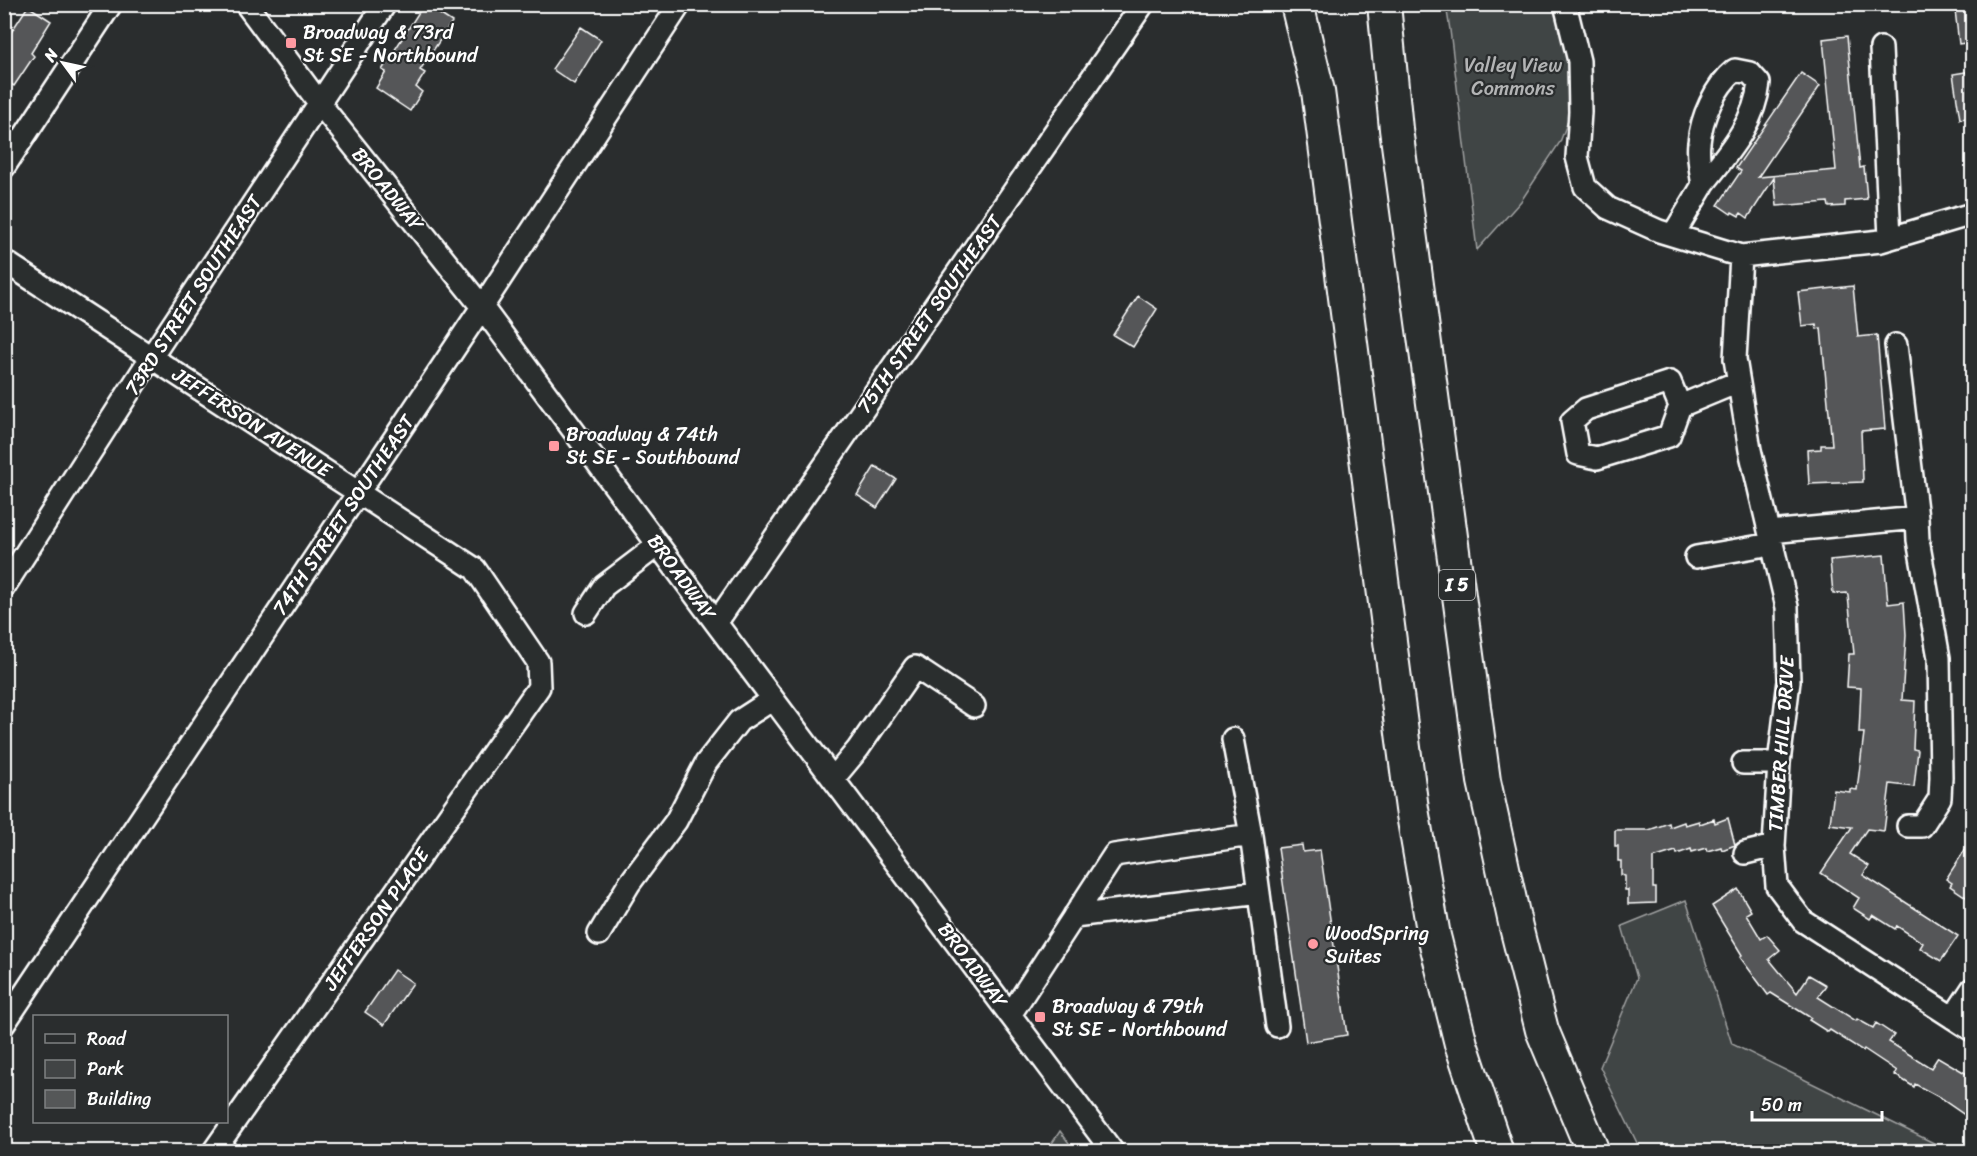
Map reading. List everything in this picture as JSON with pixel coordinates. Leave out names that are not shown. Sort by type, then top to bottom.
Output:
[{"type":"highway","points":[[1297,4],[1318,91],[1412,809],[1434,936],[1461,1044],[1497,1152]]},
{"type":"highway","name":"I 5","points":[[1384,4],[1396,129],[1484,781],[1515,923],[1542,1030],[1593,1152]]},
{"type":"street","points":[[4,167],[111,4]]},
{"type":"street","name":"BROADWAY","points":[[246,4],[320,104],[482,307],[1113,1152]]},
{"type":"street","name":"73RD STREET SOUTHEAST","points":[[4,587],[152,356],[385,4]]},
{"type":"street","name":"74TH STREET SOUTHEAST","points":[[4,1024],[482,307],[680,4]]},
{"type":"street","name":"75TH STREET SOUTHEAST","points":[[716,623],[1143,4]]},
{"type":"street","points":[[1565,4],[1579,61],[1580,112],[1577,157],[1585,187],[1608,208],[1659,231],[1741,255],[1881,241],[1972,214]]},
{"type":"street","points":[[1881,48],[1890,238]]},
{"type":"street","points":[[1673,235],[1703,185],[1741,135],[1757,100],[1759,83],[1750,73],[1735,70],[1724,79],[1709,105],[1698,144],[1703,185]]},
{"type":"street","name":"TIMBER HILL DRIVE","points":[[1741,255],[1735,359],[1738,382],[1750,450],[1787,607],[1789,671],[1773,846],[1777,886],[1803,921],[1972,1030]]},
{"type":"street","name":"JEFFERSON AVENUE","points":[[4,261],[475,569],[538,662],[539,687]]},
{"type":"street","points":[[1896,345],[1918,540],[1939,658],[1940,798],[1922,826],[1908,826]]},
{"type":"street","points":[[1680,406],[1670,382],[1586,410],[1572,421],[1578,454],[1597,458],[1669,436],[1680,406],[1738,382]]},
{"type":"street","points":[[1696,557],[1771,538],[1917,518]]},
{"type":"street","points":[[586,613],[604,586],[658,545]]},
{"type":"street","points":[[833,779],[858,749],[915,667],[974,706]]},
{"type":"street","name":"JEFFERSON PLACE","points":[[213,1152],[539,687]]},
{"type":"street","points":[[599,934],[629,884],[676,821],[706,763],[739,721],[773,699]]},
{"type":"street","points":[[1233,739],[1251,835],[1277,1026]]},
{"type":"street","points":[[1743,763],[1779,763]]},
{"type":"street","points":[[1010,1015],[1114,855],[1251,835]]},
{"type":"street","points":[[1745,853],[1773,846]]},
{"type":"street","points":[[1074,916],[1259,893]]},
{"type":"street","points":[[1953,1018],[1972,989]]},
{"type":"green space","name":"Valley View Commons","points":[[1446,5],[1555,5],[1571,78],[1569,118],[1560,142],[1521,201],[1477,250],[1450,30]]},
{"type":"green space","points":[[1686,900],[1732,1044],[1950,1151],[1641,1151],[1600,1067],[1637,978],[1622,926]]},
{"type":"green space","points":[[1060,1131],[1075,1151],[1047,1151]]},
{"type":"building","points":[[424,4],[452,22],[420,70],[425,73],[416,87],[422,92],[410,111],[376,88],[386,72],[382,70]]},
{"type":"building","points":[[28,6],[51,21],[31,53],[34,56],[14,86],[4,80],[4,43]]},
{"type":"building","points":[[1972,8],[1972,42],[1959,44],[1955,10]]},
{"type":"building","points":[[581,27],[601,40],[574,84],[552,69]]},
{"type":"building","points":[[1847,36],[1860,168],[1864,167],[1867,199],[1845,201],[1845,206],[1829,207],[1828,202],[1777,206],[1774,178],[1748,218],[1741,213],[1739,216],[1732,212],[1731,214],[1718,205],[1741,171],[1736,168],[1801,73],[1820,86],[1758,177],[1836,170],[1823,39]]},
{"type":"building","points":[[1972,71],[1972,117],[1960,119],[1953,74]]},
{"type":"building","points":[[1853,286],[1858,337],[1877,335],[1885,429],[1861,431],[1863,482],[1809,484],[1807,450],[1821,449],[1821,445],[1832,445],[1821,328],[1817,329],[1816,324],[1802,326],[1798,292]]},
{"type":"building","points":[[1138,296],[1157,309],[1133,347],[1113,335]]},
{"type":"building","points":[[875,466],[896,479],[877,508],[857,495]]},
{"type":"building","points":[[1884,555],[1888,604],[1904,602],[1906,635],[1902,700],[1915,701],[1913,749],[1918,750],[1914,787],[1890,784],[1884,831],[1867,829],[1850,854],[1869,866],[1863,875],[1958,936],[1941,961],[1920,948],[1923,943],[1897,926],[1895,929],[1873,915],[1870,919],[1853,908],[1859,898],[1821,873],[1852,827],[1830,824],[1834,790],[1850,792],[1850,789],[1857,790],[1864,733],[1859,733],[1861,688],[1847,687],[1849,654],[1854,654],[1848,596],[1847,593],[1833,594],[1830,560]]},
{"type":"building","points":[[1728,818],[1735,845],[1722,850],[1721,847],[1707,851],[1706,848],[1692,852],[1691,849],[1677,854],[1676,851],[1653,858],[1653,888],[1656,888],[1656,903],[1628,904],[1625,876],[1621,875],[1618,846],[1615,846],[1615,830],[1649,830],[1669,823],[1670,827],[1684,822],[1685,825],[1699,821],[1700,824],[1714,819],[1715,823]]},
{"type":"building","points":[[1972,839],[1972,901],[1950,886],[1952,883],[1946,879]]},
{"type":"building","name":"WoodSpring Suites","points":[[1302,845],[1303,852],[1320,850],[1347,1035],[1306,1042],[1278,848]]},
{"type":"building","points":[[1738,889],[1751,911],[1746,914],[1761,939],[1767,935],[1780,950],[1769,959],[1797,993],[1809,975],[1826,985],[1818,997],[1856,1021],[1857,1019],[1873,1028],[1876,1023],[1894,1035],[1889,1042],[1931,1068],[1938,1057],[1972,1077],[1972,1120],[1937,1096],[1915,1084],[1914,1087],[1895,1075],[1897,1071],[1864,1049],[1863,1051],[1830,1030],[1828,1032],[1809,1020],[1811,1018],[1771,993],[1768,995],[1740,957],[1742,955],[1712,906]]},
{"type":"building","points":[[394,970],[413,983],[384,1025],[365,1012]]},
{"type":"place","name":"Broadway & 73rd St SE - Northbound","points":[[291,43]]},
{"type":"place","name":"Broadway & 74th St SE - Southbound","points":[[554,446]]},
{"type":"place","name":"WoodSpring Suites","points":[[1313,944]]},
{"type":"place","name":"Broadway & 79th St SE - Northbound","points":[[1040,1017]]}]
